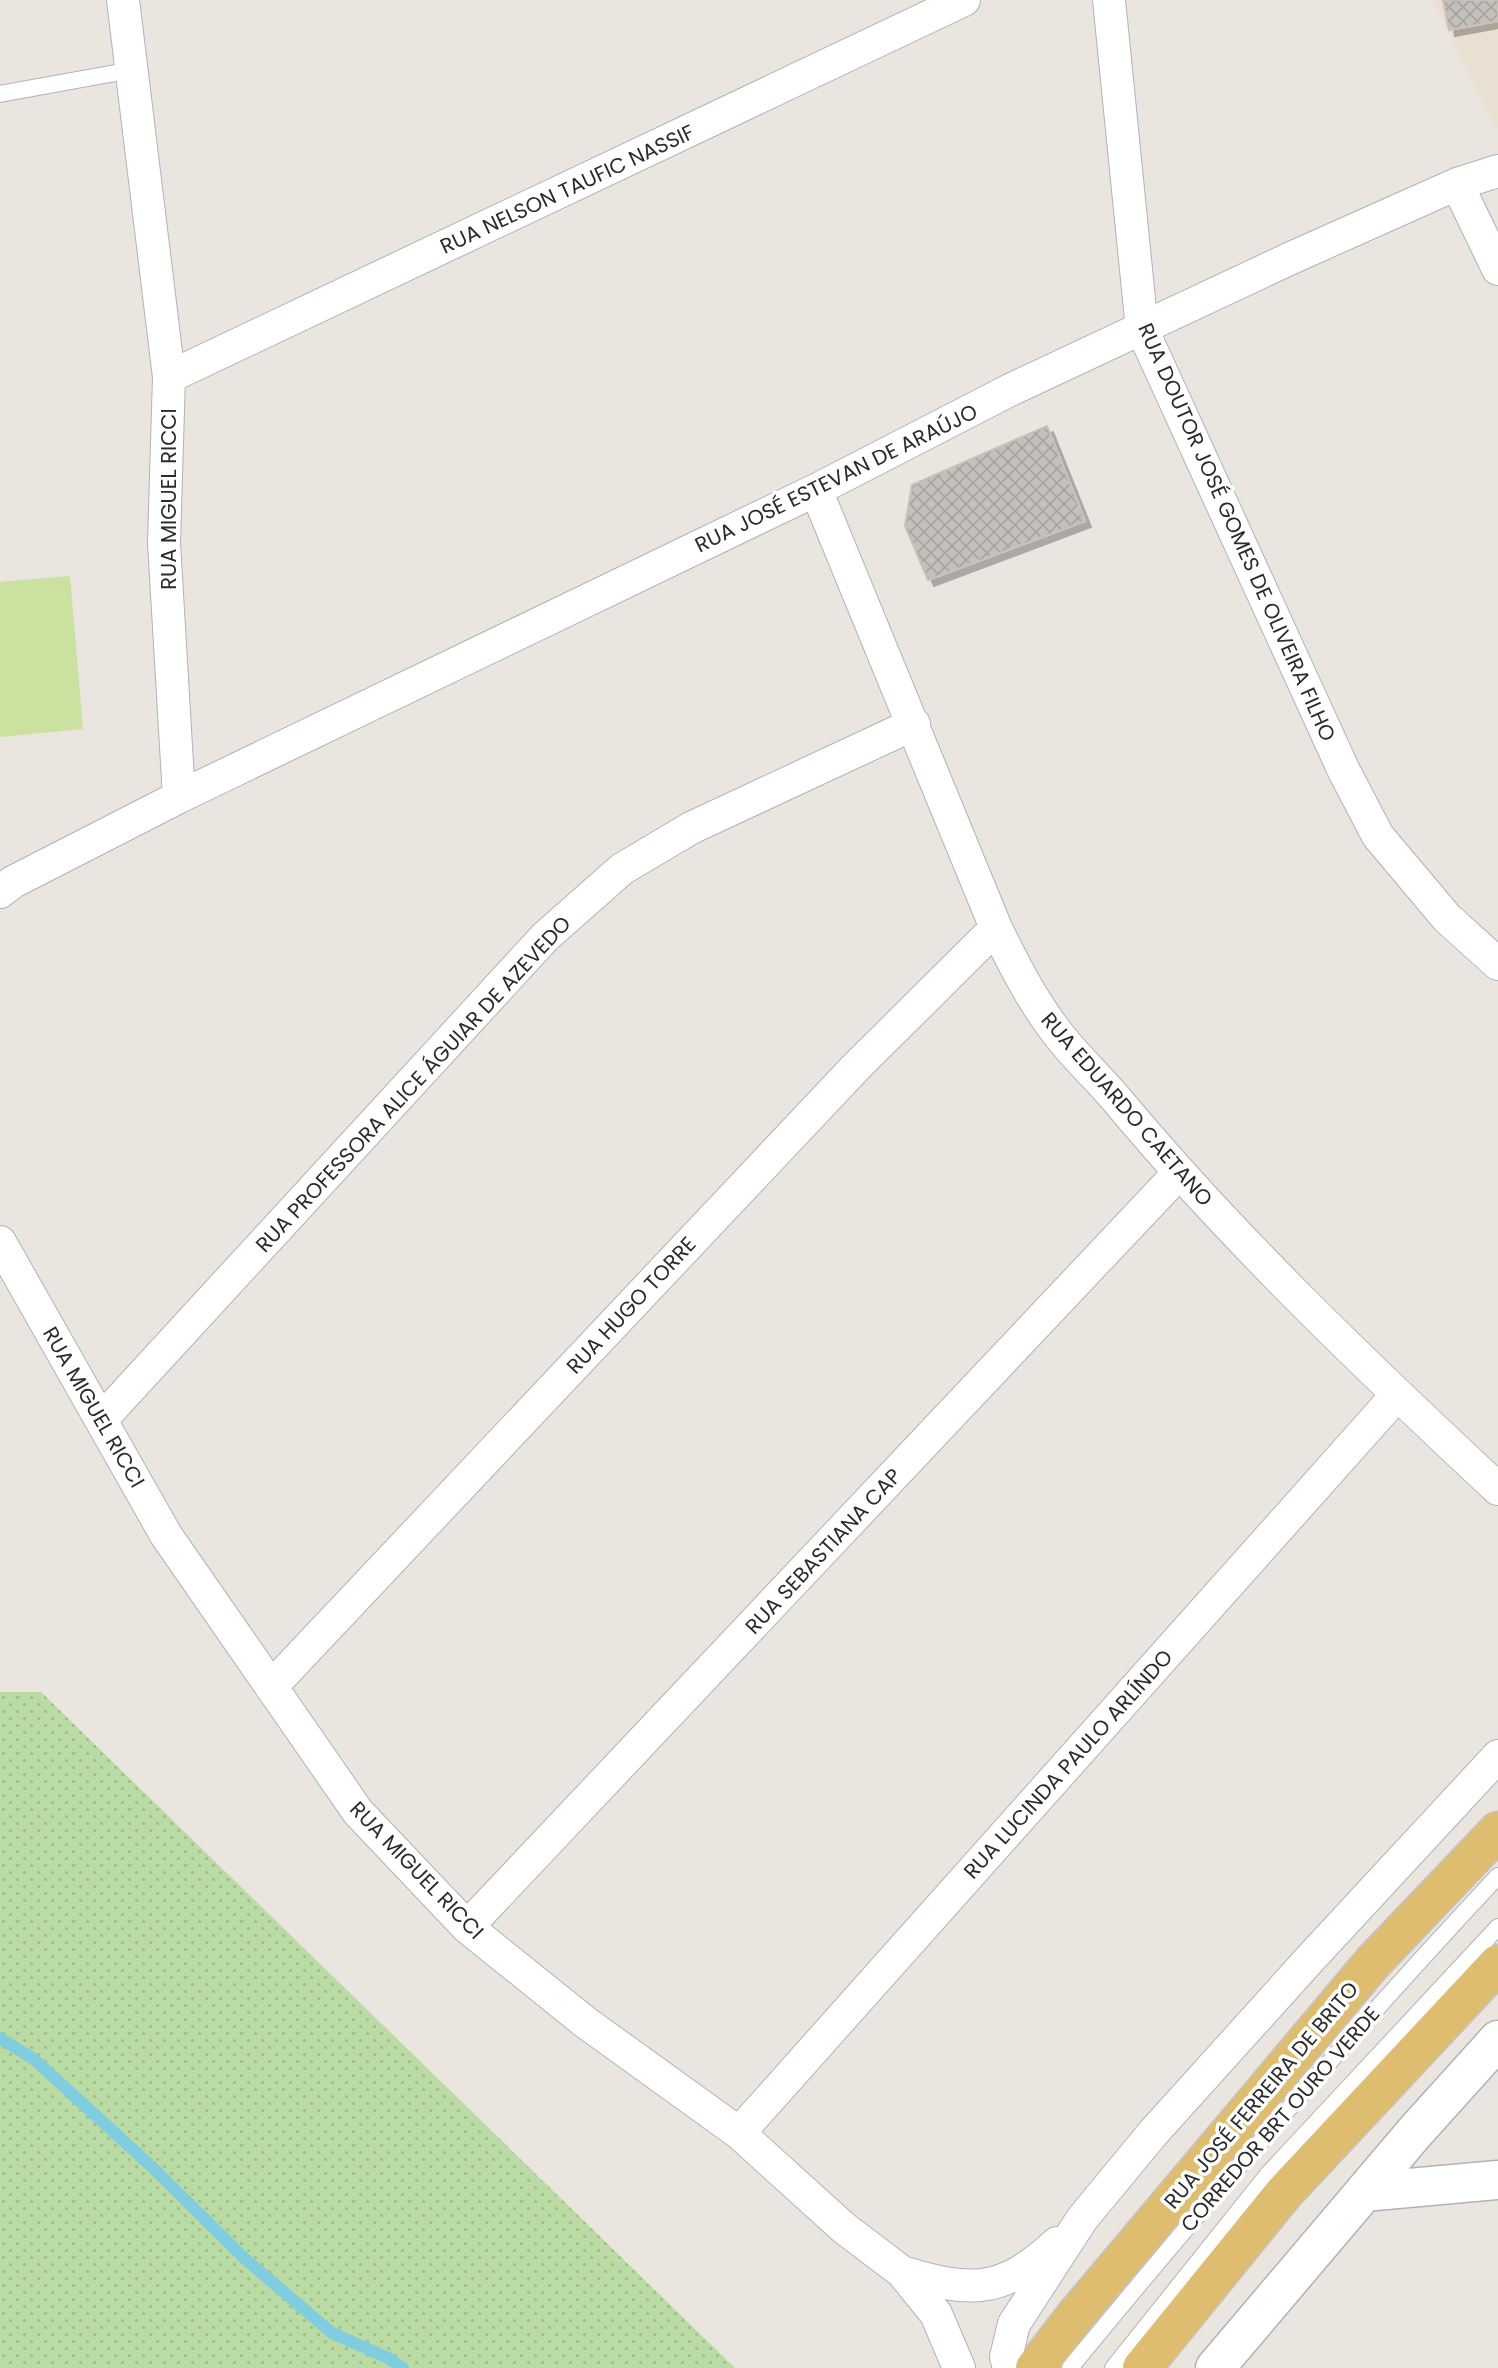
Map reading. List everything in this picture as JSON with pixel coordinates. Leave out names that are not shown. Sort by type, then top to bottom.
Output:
[{"type":"main road","name":"RUA JOSÉ FERREIRA DE BRITO","points":[[1035,2368],[1075,2316],[1364,1972],[1498,1830]]},
{"type":"main road","points":[[1142,2368],[1284,2193],[1498,1964]]},
{"type":"street","name":"RUA NELSON TAUFIC NASSIF","points":[[169,377],[964,0]]},
{"type":"street","name":"RUA DOUTOR JOSÉ GOMES DE OLIVEIRA FILHO","points":[[1109,0],[1142,329],[1344,771],[1378,836],[1447,918],[1498,964]]},
{"type":"street","name":"RUA MIGUEL RICCI","points":[[132,3],[132,70],[169,377],[164,542],[179,797]]},
{"type":"street","name":"RUA JOSÉ ESTEVAN DE ARAÚJO","points":[[179,797],[816,490],[1010,390],[1457,184],[1498,171]]},
{"type":"street","points":[[1457,184],[1498,269]]},
{"type":"street","name":"RUA EDUARDO CAETANO","points":[[816,490],[996,928],[1026,988],[1066,1044],[1114,1096],[1178,1174],[1397,1395],[1498,1489]]},
{"type":"street","name":"RUA PROFESSORA ALICE ÁGUIAR DE AZEVEDO","points":[[101,1420],[545,937],[622,869],[691,828],[914,724]]},
{"type":"street","points":[[0,892],[13,882],[179,797]]},
{"type":"street","name":"RUA HUGO TORRE","points":[[271,1687],[845,1078],[996,928]]},
{"type":"street","name":"RUA SEBASTIANA CAP","points":[[467,1927],[1178,1174]]},
{"type":"street","name":"RUA MIGUEL RICCI","points":[[0,1242],[166,1535],[358,1812],[467,1927],[585,2022],[739,2133],[844,2228],[902,2272],[936,2314],[959,2368]]},
{"type":"street","name":"RUA LUCINDA PAULO ARLÍNDO","points":[[739,2133],[1397,1395]]},
{"type":"street","points":[[1009,2368],[1006,2357],[1014,2324],[1082,2219],[1153,2133],[1498,1756]]},
{"type":"street","points":[[1492,2046],[1498,2087]]},
{"type":"street","points":[[1215,2368],[1492,2046]]},
{"type":"street","points":[[1364,2192],[1498,2180]]},
{"type":"street","name":"RUA MIGUEL RICCI","points":[[902,2272],[944,2284],[979,2286],[996,2283],[1037,2261],[1082,2219]]},
{"type":"lane","points":[[0,94],[132,70]]},
{"type":"lane","name":"CORREDOR BRT OURO VERDE","points":[[1070,2368],[1241,2160],[1410,1969],[1498,1876]]},
{"type":"lane","name":"CORREDOR BRT OURO VERDE","points":[[1114,2368],[1268,2175],[1498,1927]]},
{"type":"shaded area","points":[[1433,0],[1498,0],[1498,128],[1495,128]]},
{"type":"green space","points":[[70,576],[83,729],[0,737],[0,582]]},
{"type":"green space","points":[[0,1692],[41,1692],[735,2368],[0,2368]]},
{"type":"building","points":[[1443,0],[1498,0],[1498,21],[1449,30]]},
{"type":"building","points":[[1047,426],[1085,521],[928,580],[905,526],[912,485]]},
{"type":"waterway","points":[[0,2038],[35,2060],[152,2167],[244,2258],[332,2333],[388,2358],[403,2368]]}]
